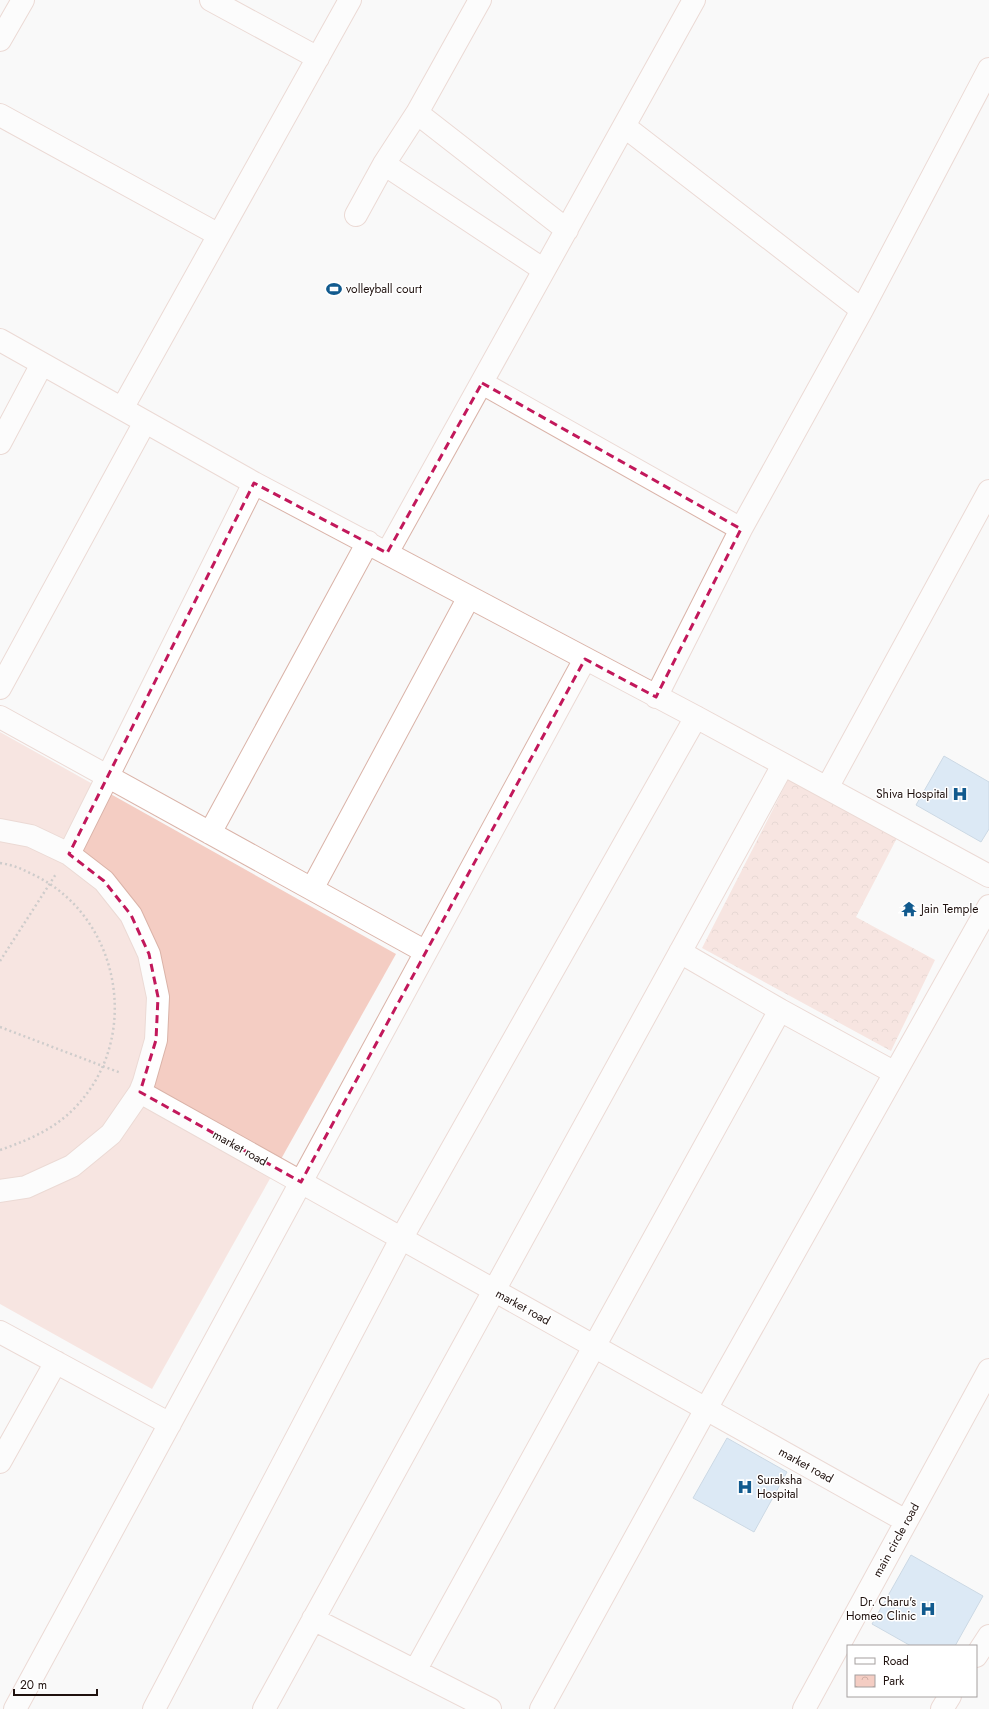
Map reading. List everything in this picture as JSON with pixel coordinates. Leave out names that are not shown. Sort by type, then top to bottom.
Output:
[{"type":"street","points":[[0,40],[23,0]]},
{"type":"street","points":[[211,0],[318,58]]},
{"type":"street","points":[[123,408],[350,0]]},
{"type":"street","points":[[356,215],[384,164],[417,113],[480,0]]},
{"type":"street","points":[[387,553],[694,0]]},
{"type":"street","points":[[656,697],[741,529],[862,310],[989,69]]},
{"type":"street","points":[[417,113],[567,230]]},
{"type":"street","points":[[0,115],[219,235]]},
{"type":"street","points":[[624,126],[862,310]]},
{"type":"street","points":[[384,164],[544,270]]},
{"type":"street","points":[[0,340],[254,483],[696,717],[989,876]]},
{"type":"street","points":[[0,443],[42,364]]},
{"type":"street","points":[[482,383],[741,529]]},
{"type":"street","points":[[0,688],[145,422]]},
{"type":"street","points":[[69,854],[254,483]]},
{"type":"street","points":[[827,788],[989,491]]},
{"type":"street","points":[[210,833],[368,542]]},
{"type":"street","points":[[312,889],[469,597]]},
{"type":"street","points":[[15,1709],[585,659]]},
{"type":"street","points":[[0,717],[426,952]]},
{"type":"street","points":[[154,1709],[401,1239],[696,717]]},
{"type":"street","points":[[264,1709],[783,765]]},
{"type":"street","points":[[0,830],[31,836],[69,854],[104,881],[131,915],[149,954],[158,997],[156,1040],[142,1087],[111,1134],[72,1166],[26,1187],[0,1191]]},
{"type":"street","points":[[541,1709],[706,1409],[989,906]]},
{"type":"street","points":[[680,952],[780,1010],[895,1073]]},
{"type":"street","points":[[415,1671],[780,1010]]},
{"type":"street","name":"market road","points":[[142,1087],[301,1182],[401,1239],[906,1521]]},
{"type":"street","points":[[0,1332],[170,1424]]},
{"type":"street","points":[[0,1462],[56,1362]]},
{"type":"street","name":"main circle road","points":[[804,1709],[989,1370]]},
{"type":"street","points":[[314,1619],[490,1709]]},
{"type":"street","points":[[977,1654],[989,1636]]},
{"type":"street","points":[[942,1709],[949,1697]]},
{"type":"path","points":[[0,863],[14,865],[50,883],[77,906],[97,934],[110,966],[116,1000],[113,1034],[103,1067],[85,1096],[61,1121],[32,1139],[0,1150]]},
{"type":"path","points":[[0,961],[50,883]]},
{"type":"path","points":[[0,1027],[103,1067],[142,1087]]},
{"type":"highlighted area","points":[[482,383],[741,529],[656,697],[585,659],[301,1182],[140,1092],[156,1040],[158,997],[149,954],[131,915],[104,881],[69,854],[254,483],[387,553]]},
{"type":"green space","points":[[0,732],[396,954],[152,1389],[0,1304]]},
{"type":"green space","points":[[789,778],[898,836],[856,917],[935,960],[891,1051],[702,948]]},
{"type":"building","points":[[944,756],[989,782],[989,829],[981,842],[916,805]]},
{"type":"building","points":[[727,1438],[787,1472],[754,1532],[693,1498]]},
{"type":"building","points":[[911,1555],[983,1596],[956,1645],[909,1645],[872,1624]]},
{"type":"place","name":"volleyball court","points":[[334,289]]},
{"type":"place","name":"Shiva Hospital","points":[[960,794]]},
{"type":"place","name":"Jain Temple","points":[[909,909]]},
{"type":"place","name":"Suraksha Hospital","points":[[745,1487]]},
{"type":"place","name":"Dr. Charu's Homeo Clinic","points":[[928,1609]]}]
